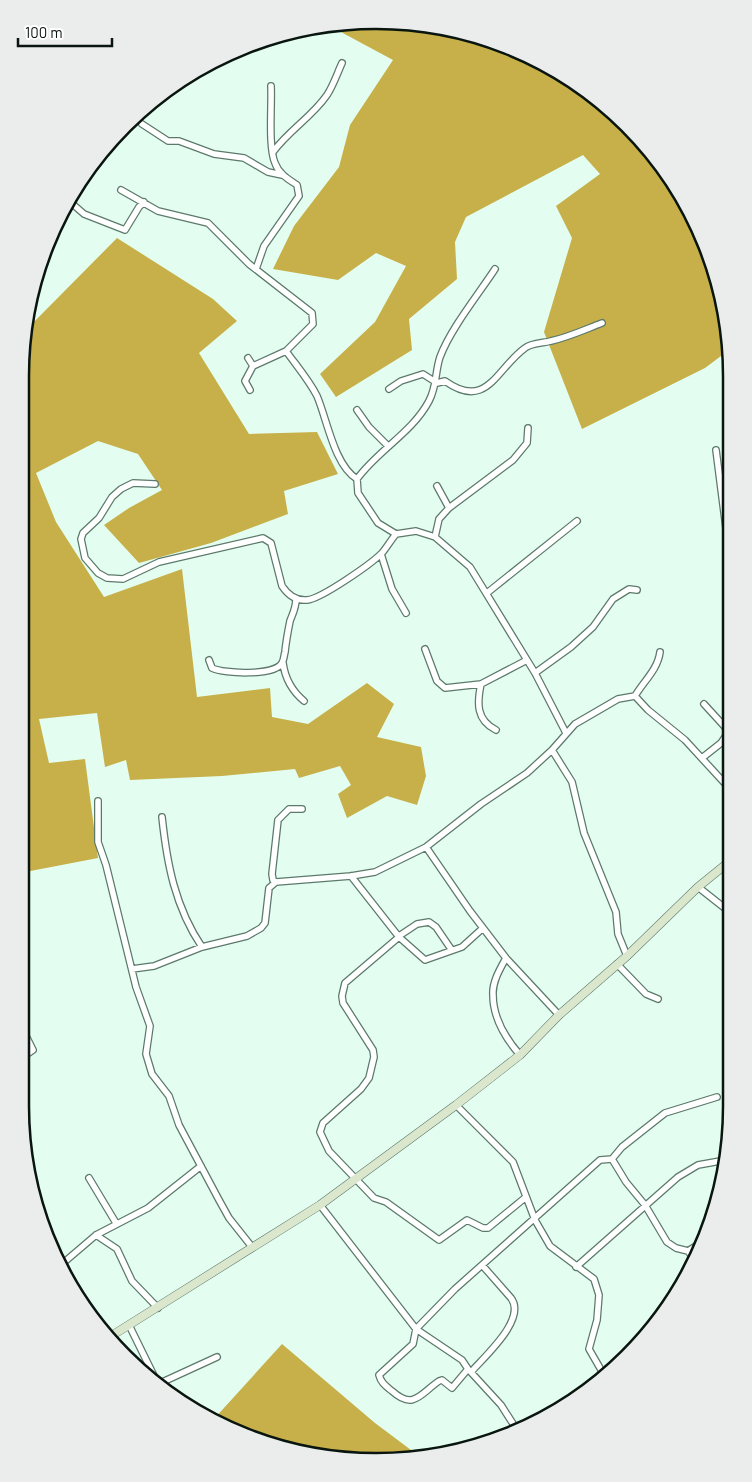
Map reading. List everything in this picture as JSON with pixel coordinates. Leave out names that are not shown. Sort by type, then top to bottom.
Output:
[{"type":"street","points":[[273,152],[286,134],[318,107],[328,94],[342,63]]},
{"type":"street","points":[[256,269],[264,246],[299,196],[296,185],[282,175],[274,163],[271,86]]},
{"type":"street","points":[[142,124],[168,141],[179,140],[214,154],[244,158],[268,172],[282,175]]},
{"type":"street","points":[[121,190],[158,211],[208,222],[256,269],[312,313],[313,324],[286,351],[253,366],[246,381],[250,390]]},
{"type":"street","points":[[74,205],[84,214],[125,230],[144,202]]},
{"type":"street","points":[[495,269],[445,346],[437,368],[437,383],[429,401],[407,431],[372,459],[357,479],[358,493],[367,510],[378,523],[396,534],[416,531],[435,537],[470,566],[535,673],[566,733]]},
{"type":"street","points":[[437,383],[445,380],[459,391],[476,392],[494,381],[526,346],[552,341],[602,323]]},
{"type":"street","points":[[286,351],[313,389],[340,457],[350,475],[357,479]]},
{"type":"street","points":[[248,358],[253,366]]},
{"type":"street","points":[[389,389],[401,381],[422,374],[437,383]]},
{"type":"street","points":[[357,410],[369,427],[388,446]]},
{"type":"street","points":[[435,537],[439,519],[449,508],[513,460],[527,443],[528,428]]},
{"type":"street","points":[[716,450],[723,505]]},
{"type":"street","points":[[155,484],[133,483],[121,489],[112,497],[99,518],[83,532],[80,539],[85,558],[98,573],[107,578],[123,579],[159,562],[267,538],[271,543],[282,586],[296,599],[309,600],[326,592],[381,554],[396,534]]},
{"type":"street","points":[[437,486],[449,508]]},
{"type":"street","points":[[487,593],[577,522]]},
{"type":"street","points":[[381,554],[392,589],[406,613]]},
{"type":"street","points":[[535,673],[593,627],[613,599],[629,588],[637,590]]},
{"type":"street","points":[[209,660],[212,668],[216,670],[246,673],[278,668],[282,663],[290,621],[296,609],[296,599]]},
{"type":"street","points":[[425,648],[437,681],[445,688],[481,684],[527,660]]},
{"type":"street","points":[[132,969],[154,966],[202,947],[247,936],[261,928],[265,923],[269,888],[276,882],[351,876],[375,872],[426,847],[481,804],[527,772],[552,750],[566,733],[592,712],[618,699],[635,696],[659,660],[660,652]]},
{"type":"street","points":[[282,663],[287,679],[297,695],[304,700]]},
{"type":"street","points":[[481,684],[477,704],[481,717],[489,727],[496,730]]},
{"type":"street","points":[[635,696],[648,710],[685,740],[723,781]]},
{"type":"street","points":[[704,704],[723,726]]},
{"type":"street","points":[[702,758],[723,740]]},
{"type":"street","points":[[552,750],[572,782],[584,833],[616,912],[618,934],[627,956]]},
{"type":"street","points":[[98,801],[98,842],[106,864],[132,969],[150,1026],[146,1054],[152,1074],[169,1096],[179,1125],[229,1218],[252,1247]]},
{"type":"street","points":[[276,882],[273,880],[272,874],[278,820],[289,809],[302,809]]},
{"type":"street","points":[[162,817],[167,866],[174,890],[189,927],[202,947]]},
{"type":"street","points":[[426,847],[506,958],[559,1015]]},
{"type":"street","points":[[114,1334],[320,1205],[456,1105],[520,1055],[559,1015],[627,956],[698,887],[723,867]]},
{"type":"street","points":[[351,876],[399,936],[425,960],[462,946],[483,928]]},
{"type":"street","points":[[698,887],[723,907]]},
{"type":"street","points":[[451,950],[436,927],[429,922],[416,924],[350,977],[343,989],[343,1003],[347,1013],[368,1043],[374,1057],[369,1078],[361,1089],[323,1123],[320,1132],[324,1144],[354,1179],[374,1198],[386,1202],[439,1240],[467,1220],[483,1228],[488,1228],[526,1197]]},
{"type":"street","points":[[506,958],[496,978],[493,995],[503,1030],[508,1041],[520,1055]]},
{"type":"street","points":[[617,964],[646,994],[658,999]]},
{"type":"street","points":[[29,1042],[33,1050],[29,1053]]},
{"type":"street","points":[[482,1265],[511,1298],[516,1310],[515,1318],[495,1345],[452,1388],[439,1381],[421,1396],[410,1400],[399,1397],[382,1382],[379,1375],[413,1344],[416,1329],[482,1265],[536,1220],[600,1160],[612,1159],[622,1147],[665,1113],[717,1097]]},
{"type":"street","points":[[456,1105],[509,1157],[536,1220],[550,1246],[576,1267],[586,1272],[597,1286],[599,1295],[597,1320],[589,1349],[601,1370]]},
{"type":"street","points":[[612,1159],[668,1242],[676,1248],[688,1251],[690,1254]]},
{"type":"street","points":[[576,1267],[678,1177],[698,1165],[719,1161]]},
{"type":"street","points":[[66,1261],[96,1235],[148,1208],[201,1166]]},
{"type":"street","points":[[89,1178],[116,1223]]},
{"type":"street","points":[[320,1205],[416,1329],[462,1360],[469,1371],[501,1405],[514,1425]]},
{"type":"street","points":[[96,1235],[117,1249],[132,1281],[158,1308]]},
{"type":"street","points":[[688,1251],[693,1248]]},
{"type":"street","points":[[128,1325],[150,1370]]},
{"type":"street","points":[[166,1381],[218,1357]]},
{"type":"shaded area","points":[[399,29],[444,35],[488,47],[550,75],[569,87],[622,130],[665,183],[677,202],[697,243],[717,308],[723,354],[705,368],[582,429],[544,332],[572,238],[556,206],[600,174],[583,155],[466,217],[455,242],[457,279],[409,319],[412,350],[336,397],[320,374],[375,322],[406,266],[376,253],[338,280],[273,269],[294,226],[339,167],[350,125],[393,60],[339,31]]},
{"type":"shaded area","points":[[117,238],[213,299],[237,321],[199,353],[249,434],[317,432],[338,474],[284,491],[288,514],[211,543],[139,563],[104,525],[129,508],[162,490],[138,454],[98,441],[36,473],[56,522],[104,597],[182,569],[197,697],[270,688],[272,717],[308,724],[367,683],[394,704],[377,737],[421,747],[426,776],[417,805],[387,796],[347,818],[338,794],[351,785],[340,766],[299,778],[295,769],[222,776],[130,780],[126,760],[105,767],[97,713],[39,719],[49,763],[85,759],[98,858],[29,871],[29,353],[33,323]]},
{"type":"shaded area","points":[[282,1344],[375,1423],[413,1451],[353,1453],[308,1447],[264,1435],[218,1415]]}]
